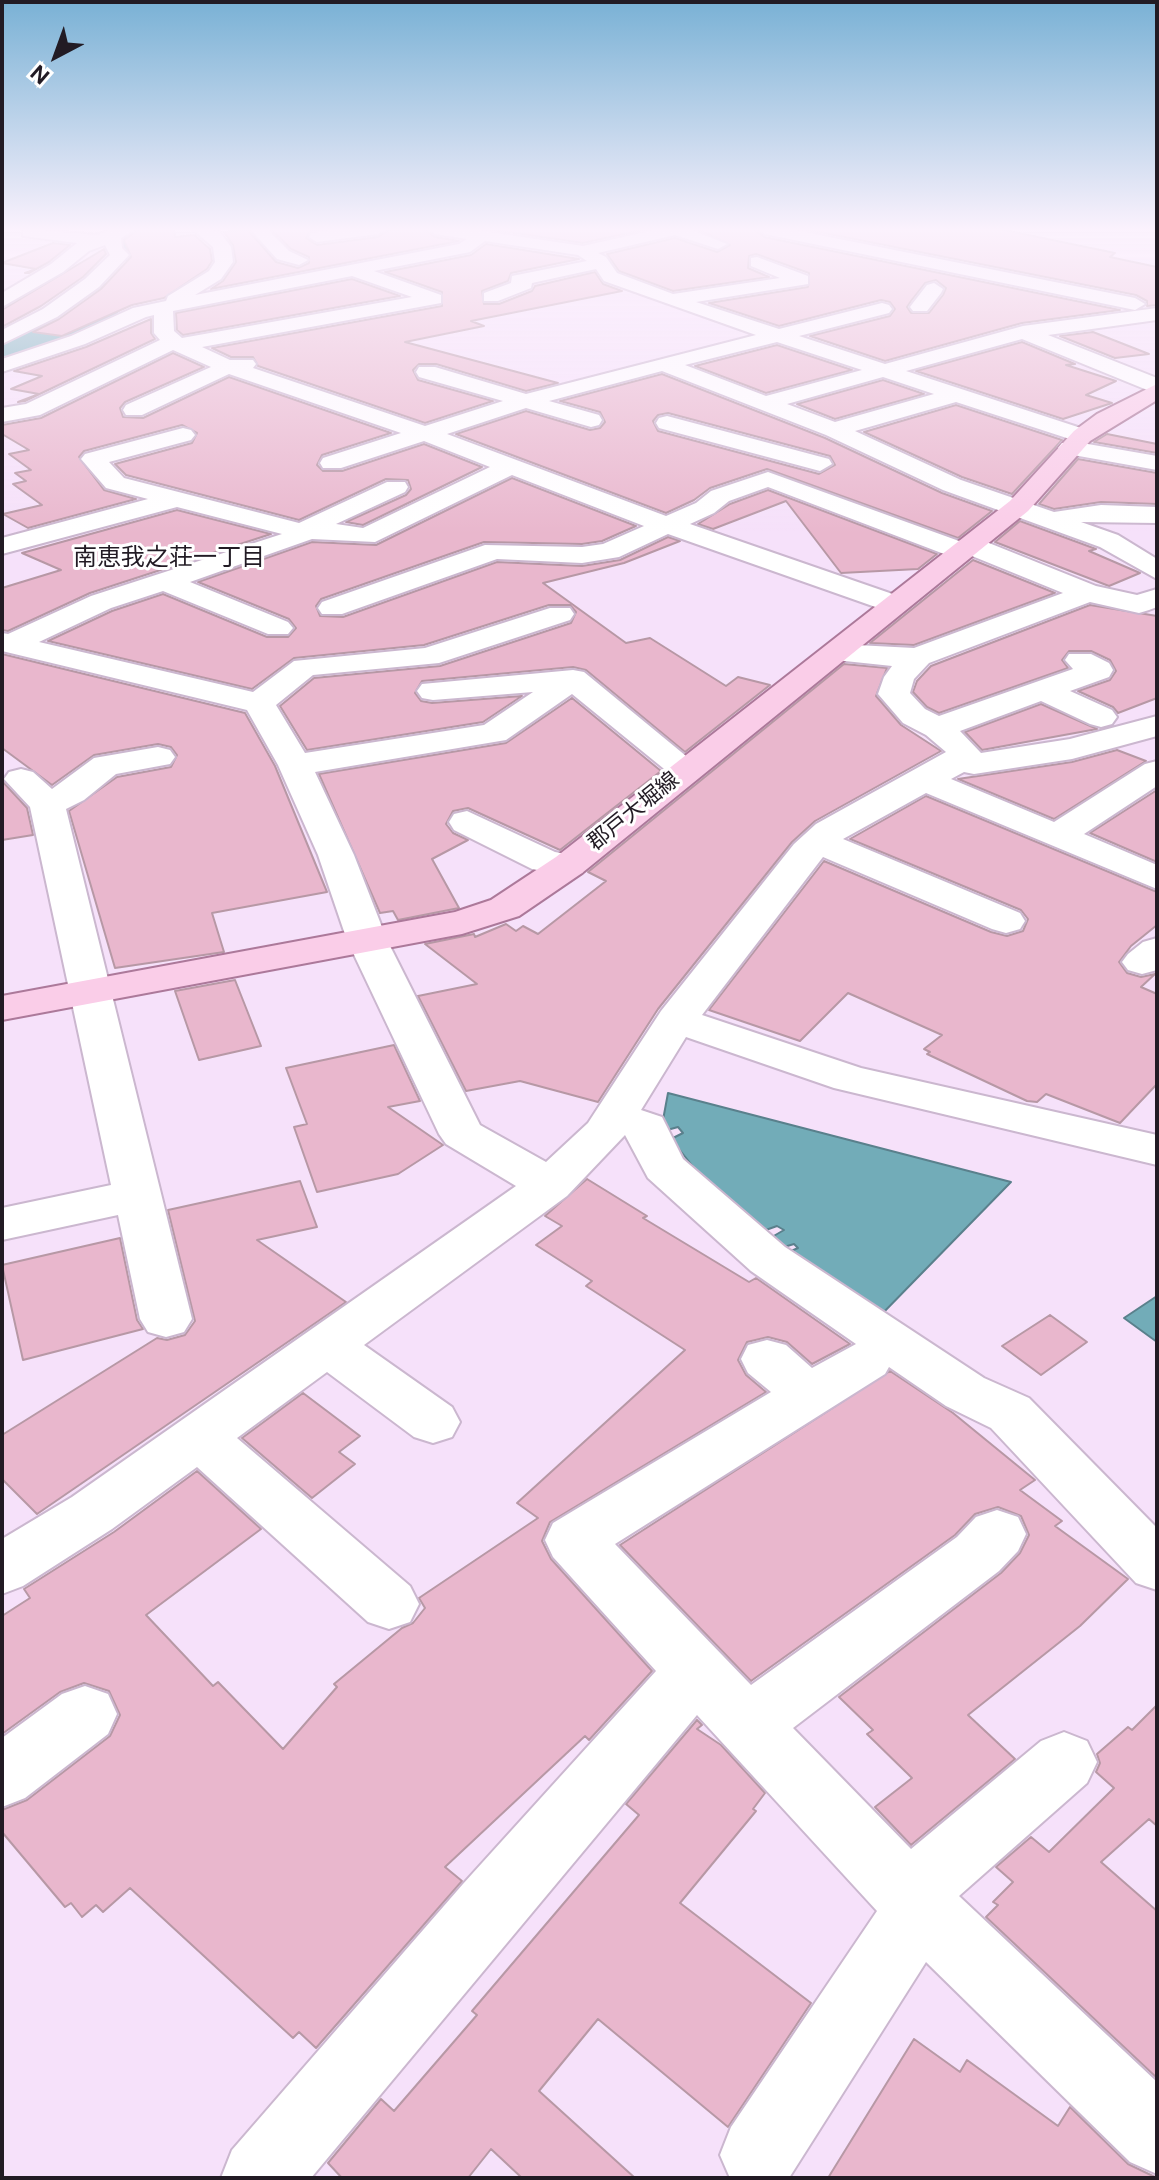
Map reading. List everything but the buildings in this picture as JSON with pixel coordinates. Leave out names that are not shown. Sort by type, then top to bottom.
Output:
[{"type":"main road","name":"郡戸大堀線","points":[[2,1008],[462,922],[505,908],[569,865],[1019,506],[1076,442],[1155,393]]},
{"type":"street","points":[[2,366],[99,331]]},
{"type":"street","points":[[164,331],[176,344],[228,367],[423,433],[666,525],[894,604]]},
{"type":"street","points":[[2,415],[41,406],[151,351],[253,331]]},
{"type":"street","points":[[759,331],[955,395],[1076,442],[1157,463]]},
{"type":"street","points":[[332,463],[423,433],[442,431],[560,390],[795,331]]},
{"type":"street","points":[[766,403],[1026,331]]},
{"type":"street","points":[[1023,332],[1031,331]]},
{"type":"street","points":[[1023,332],[1130,373],[1155,393]]},
{"type":"street","points":[[78,340],[151,351]]},
{"type":"street","points":[[30,357],[109,370]]},
{"type":"street","points":[[134,410],[171,399],[228,367],[273,358]]},
{"type":"street","points":[[663,364],[834,430],[952,485],[1019,506],[1109,541],[1157,571]]},
{"type":"street","points":[[427,372],[591,420]]},
{"type":"street","points":[[531,379],[560,390]]},
{"type":"street","points":[[834,430],[955,395]]},
{"type":"street","points":[[2,405],[41,406]]},
{"type":"street","points":[[728,440],[802,417]]},
{"type":"street","points":[[667,423],[820,464]]},
{"type":"street","points":[[183,435],[93,459],[115,483],[175,500],[304,532],[322,530],[366,536],[509,467]]},
{"type":"street","points":[[332,608],[495,551],[591,554],[609,551],[705,508],[720,496],[768,479],[971,544],[1088,593],[1139,604],[1157,598]]},
{"type":"street","points":[[6,643],[101,602],[297,538],[396,487]]},
{"type":"street","points":[[321,489],[366,501]]},
{"type":"street","points":[[2,546],[175,500]]},
{"type":"street","points":[[971,544],[1073,514],[1157,515]]},
{"type":"street","points":[[1109,541],[1157,535]]},
{"type":"street","points":[[163,581],[278,628]]},
{"type":"street","points":[[837,653],[865,657],[918,657],[1088,593]]},
{"type":"street","points":[[259,703],[305,667],[428,657],[560,614]]},
{"type":"street","points":[[6,643],[259,703],[295,765],[336,855],[367,940],[462,1134],[550,1185]]},
{"type":"street","points":[[2,1569],[92,1513],[550,1185],[604,1133],[676,1020],[819,842],[965,752],[937,728],[914,716],[894,694],[899,677],[918,657]]},
{"type":"street","points":[[937,728],[1098,670],[1080,660]]},
{"type":"street","points":[[295,765],[494,733],[573,679]]},
{"type":"street","points":[[433,691],[573,679],[686,770]]},
{"type":"street","points":[[1043,690],[1101,717]]},
{"type":"street","points":[[958,759],[974,764],[1149,738]]},
{"type":"street","points":[[158,757],[106,765],[85,779],[72,793],[34,792],[93,992],[166,1319]]},
{"type":"street","points":[[1057,836],[1157,771]]},
{"type":"street","points":[[924,780],[1157,878]]},
{"type":"street","points":[[467,822],[545,861],[569,865]]},
{"type":"street","points":[[819,842],[1006,921]]},
{"type":"street","points":[[676,1020],[849,1079],[1157,1150]]},
{"type":"street","points":[[615,1116],[646,1127],[664,1167],[768,1259],[965,1392],[1010,1413],[1157,1566]]},
{"type":"street","points":[[2,1206],[137,1187]]},
{"type":"street","points":[[2,1224],[137,1187]]},
{"type":"street","points":[[327,1345],[433,1422]]},
{"type":"street","points":[[767,1359],[809,1395]]},
{"type":"street","points":[[866,1360],[574,1540],[915,1902],[1157,2135]]},
{"type":"street","points":[[199,1437],[389,1604]]},
{"type":"street","points":[[747,1725],[978,1554],[997,1534]]},
{"type":"street","points":[[260,2178],[488,1908],[696,1671]]},
{"type":"street","points":[[2,1777],[85,1714]]},
{"type":"street","points":[[759,2155],[906,1930],[926,1880],[1064,1762]]},
{"type":"water","points":[[668,1093],[1011,1182],[878,1318],[789,1252],[798,1248],[794,1244],[784,1247],[772,1237],[784,1230],[777,1226],[763,1231],[698,1173],[671,1139],[683,1133],[678,1127],[667,1130],[663,1120]]},
{"type":"water","points":[[1157,1296],[1157,1342],[1124,1318]]},
{"type":"waterway","points":[[2,357],[66,331]]},
{"type":"district","name":"南恵我之荘一丁目","points":[[169,559]]}]
